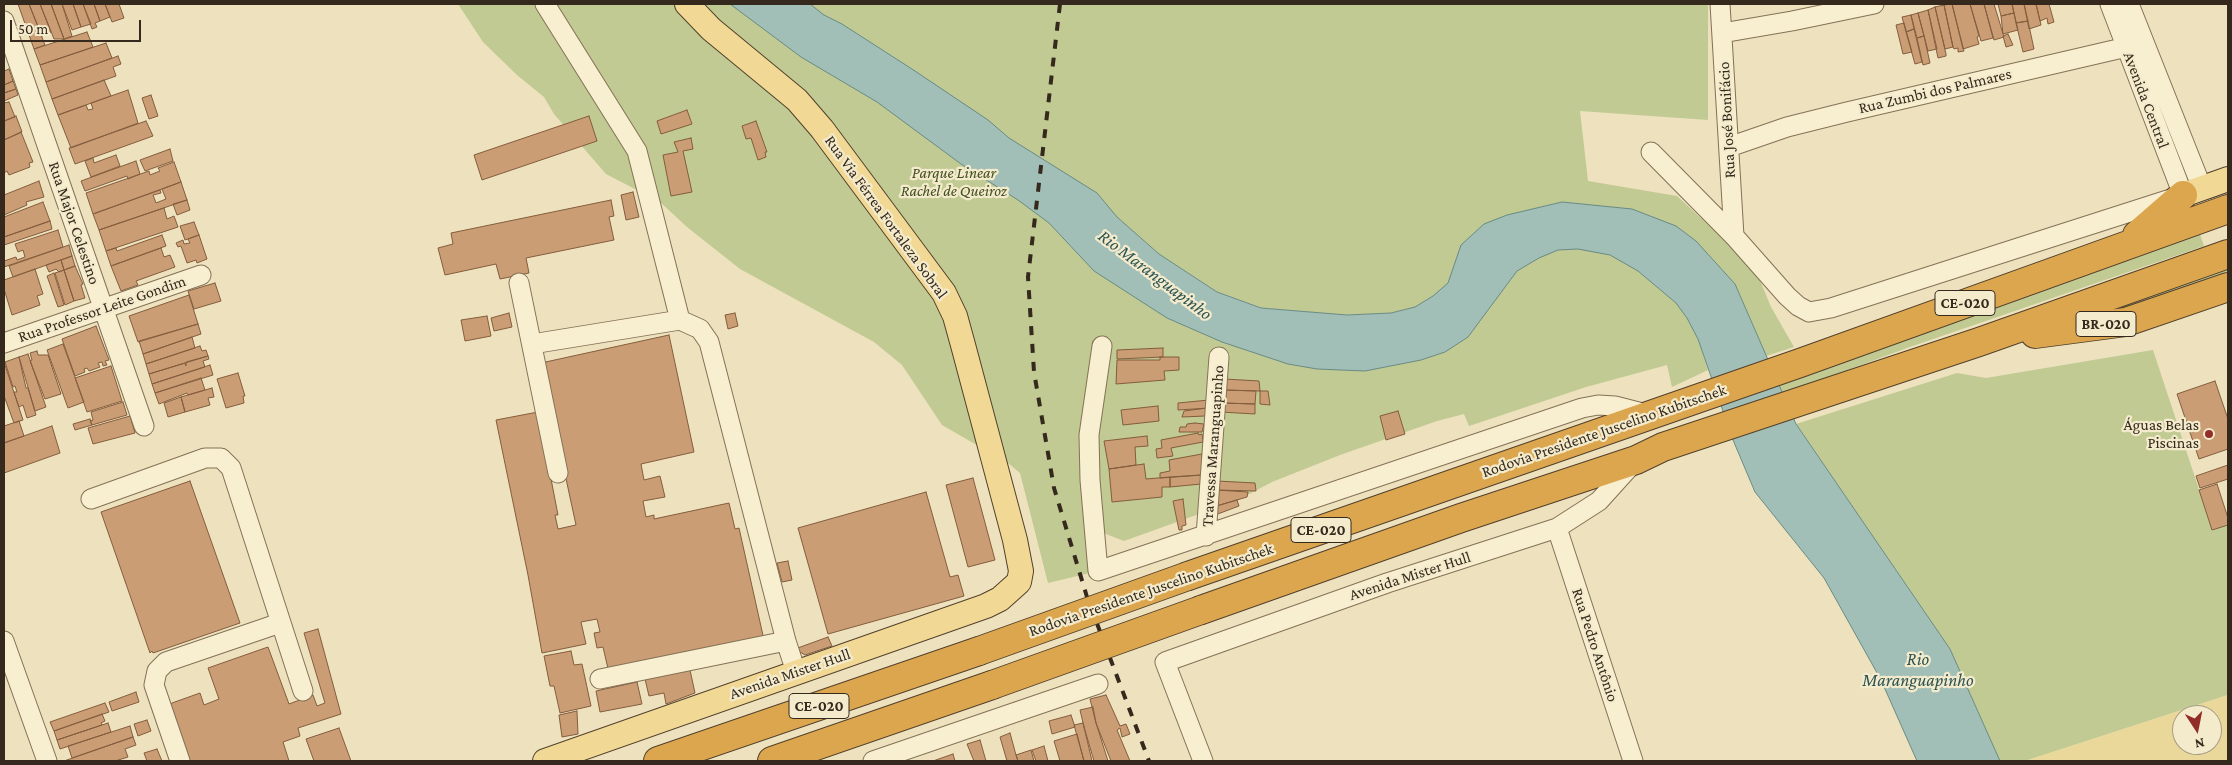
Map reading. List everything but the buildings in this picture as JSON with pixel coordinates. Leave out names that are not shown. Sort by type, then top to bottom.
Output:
[{"type":"highway","points":[[2129,243],[2192,191]]},
{"type":"highway","name":"Rodovia Presidente Juscelino Kubitschek","points":[[658,761],[979,651],[1188,576],[1800,363],[2129,243],[2228,209]]},
{"type":"highway","name":"CE-020","points":[[772,761],[992,685],[1461,518],[1636,460],[1663,447],[1979,342],[2228,254]]},
{"type":"highway","name":"BR-020","points":[[1979,342],[2126,322],[2228,288]]},
{"type":"main road","name":"Rua Via Férrea Fortaleza Sobral","points":[[687,4],[712,29],[797,100],[822,129],[944,293],[955,316],[964,345],[1015,540],[1021,571]]},
{"type":"main road","points":[[2192,191],[2228,179]]},
{"type":"main road","name":"Avenida Mister Hull","points":[[545,761],[986,606],[1011,590],[1019,582],[1021,571]]},
{"type":"street","points":[[545,4],[637,151],[680,320]]},
{"type":"street","name":"Rua José Bonifácio","points":[[1720,4],[1734,236]]},
{"type":"street","points":[[1722,33],[1792,22],[1874,4]]},
{"type":"street","name":"Avenida Central","points":[[2110,4],[2125,47],[2192,191]]},
{"type":"street","name":"Avenida Central","points":[[2128,4],[2144,43],[2192,191]]},
{"type":"street","name":"Rua Major Celestino","points":[[4,21],[144,426]]},
{"type":"street","name":"Rua Zumbi dos Palmares","points":[[1729,147],[1838,114],[2144,43]]},
{"type":"street","points":[[1650,152],[1734,236],[1786,296],[1798,306],[1810,312],[1819,311],[2192,191]]},
{"type":"street","name":"Rua Professor Leite Gondim","points":[[4,343],[201,275]]},
{"type":"street","points":[[519,282],[558,473]]},
{"type":"street","points":[[532,344],[680,320],[700,329],[709,342],[786,640],[796,672]]},
{"type":"street","points":[[1102,346],[1089,442],[1090,480],[1098,571],[1582,408],[1598,405],[1615,406],[1655,413]]},
{"type":"street","name":"Travessa Maranguapinho","points":[[1206,536],[1219,357]]},
{"type":"street","points":[[91,499],[205,458],[221,458],[231,468],[303,691]]},
{"type":"street","name":"Avenida Mister Hull","points":[[1203,761],[1165,662],[1387,583],[1557,528],[1599,501],[1636,460]]},
{"type":"street","name":"Rua Pedro Antônio","points":[[1557,528],[1633,761]]},
{"type":"street","points":[[180,761],[154,685],[156,671],[166,662],[280,623]]},
{"type":"street","points":[[600,679],[786,640]]},
{"type":"street","points":[[4,641],[11,685],[47,761]]},
{"type":"street","points":[[873,761],[1098,684]]},
{"type":"green space","name":"Parque Linear Rachel de Queiroz","points":[[458,4],[1708,4],[1708,120],[1580,111],[1588,181],[1677,196],[1724,239],[1757,273],[1771,307],[1794,347],[1766,356],[1735,284],[1594,243],[1705,296],[1702,351],[1708,370],[1672,387],[1667,365],[1586,387],[1469,426],[1464,414],[1437,421],[1340,455],[1272,482],[1238,500],[1124,541],[1088,527],[1094,572],[1048,583],[1020,473],[1008,463],[942,425],[902,365],[874,342],[740,269],[687,227],[660,202],[606,174],[554,114],[544,97],[517,75],[483,42]],"holes":[[[1127,226],[1159,254],[1217,292],[1261,308],[1347,315],[1391,313],[1411,308],[1312,341],[1122,250]]]},
{"type":"green space","points":[[2200,234],[2204,246],[1907,348],[1783,394],[1777,382]]},
{"type":"green space","points":[[2228,269],[2228,278],[2125,310],[2122,306]]},
{"type":"green space","points":[[2153,350],[2212,529],[2228,525],[2228,695],[2197,705],[2172,705],[2172,713],[2025,761],[2000,761],[1950,649],[1796,424],[1957,373],[1986,378]]},
{"type":"sand","points":[[2228,695],[2228,761],[2025,761],[2172,713],[2172,755],[2222,755],[2222,705],[2197,705]]},
{"type":"water","name":"Rio Maranguapinho","points":[[730,4],[810,4],[824,15],[842,24],[988,120],[1009,138],[1097,193],[1117,217],[1159,254],[1217,292],[1261,308],[1347,315],[1391,313],[1415,307],[1433,296],[1448,283],[1461,245],[1484,224],[1507,215],[1562,202],[1632,209],[1676,226],[1696,241],[1735,284],[1796,424],[1950,649],[2000,761],[1917,761],[1881,680],[1824,578],[1755,492],[1733,440],[1698,339],[1687,318],[1676,303],[1638,271],[1610,255],[1578,249],[1558,250],[1539,258],[1517,271],[1468,337],[1445,352],[1421,360],[1365,371],[1317,369],[1288,364],[1222,342],[1167,318],[1094,271],[1049,223],[1018,200],[961,164],[877,102],[801,57]]},
{"type":"railway","points":[[1060,4],[1028,277],[1034,372],[1054,488],[1087,597],[1149,761]]},
{"type":"place","name":"Águas Belas Piscinas","points":[[2209,434]]}]
